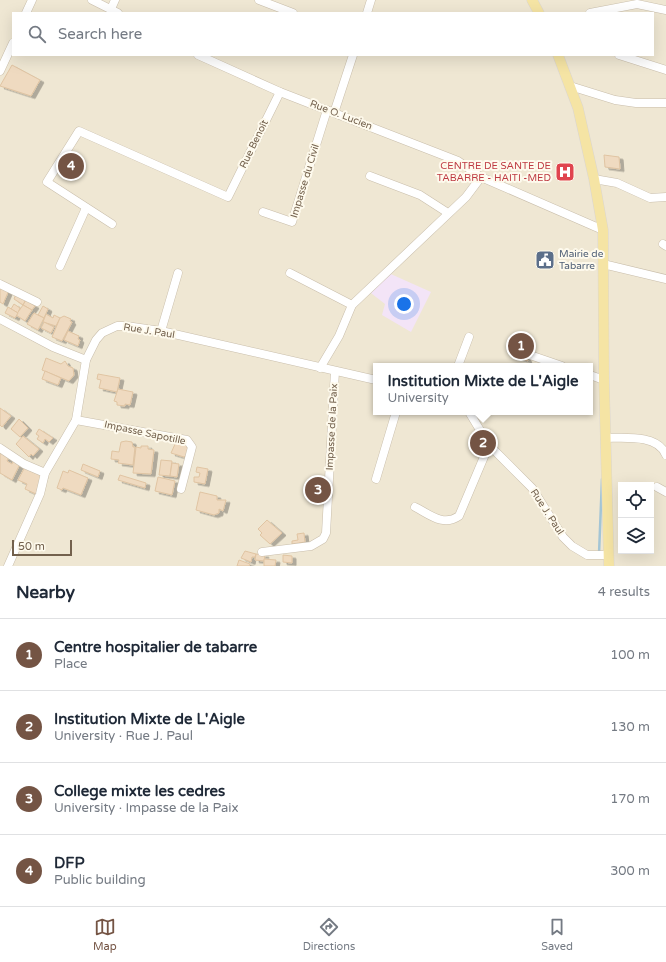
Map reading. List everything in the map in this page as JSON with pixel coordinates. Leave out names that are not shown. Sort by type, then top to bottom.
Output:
[{"type":"main road","points":[[532,0],[538,12]]},
{"type":"main road","points":[[558,56],[578,108],[594,179],[603,230],[607,562]]},
{"type":"street","points":[[26,12],[32,0]]},
{"type":"street","points":[[92,0],[114,11],[115,0]]},
{"type":"street","points":[[259,0],[290,12]]},
{"type":"street","points":[[367,12],[371,0]]},
{"type":"street","points":[[595,12],[638,4],[666,10]]},
{"type":"street","points":[[0,71],[12,45]]},
{"type":"street","name":"Rue O. Lucien","points":[[200,56],[280,92],[458,161],[481,177],[603,230]]},
{"type":"street","points":[[331,111],[353,56]]},
{"type":"street","points":[[622,56],[666,70]]},
{"type":"street","points":[[570,86],[615,100],[636,104],[666,103]]},
{"type":"street","name":"Rue Benoît","points":[[86,208],[47,182],[79,131],[228,197],[280,92]]},
{"type":"street","name":"Impasse du Civil","points":[[263,212],[292,222],[331,111]]},
{"type":"street","points":[[370,176],[420,195],[448,213]]},
{"type":"street","points":[[320,368],[338,336],[352,305],[466,197],[481,177]]},
{"type":"street","points":[[594,179],[617,183],[650,198],[666,197]]},
{"type":"street","points":[[60,266],[86,208],[112,224]]},
{"type":"street","points":[[603,264],[666,279]]},
{"type":"street","points":[[161,332],[178,273]]},
{"type":"street","points":[[290,273],[352,305]]},
{"type":"street","points":[[0,284],[37,302]]},
{"type":"street","points":[[0,319],[54,347],[86,360]]},
{"type":"street","name":"Rue J. Paul","points":[[8,566],[40,494],[45,473],[76,420],[86,360],[96,340],[102,333],[110,328],[126,326],[161,332],[373,379]]},
{"type":"street","points":[[459,363],[469,337]]},
{"type":"street","points":[[527,354],[553,363]]},
{"type":"street","name":"Impasse de la Paix","points":[[262,552],[318,544],[326,533],[335,371]]},
{"type":"street","points":[[593,376],[604,380]]},
{"type":"street","points":[[376,480],[395,415]]},
{"type":"street","name":"Rue J. Paul","points":[[471,415],[488,445],[532,488],[563,537],[572,546],[587,555],[607,562]]},
{"type":"street","name":"Impasse Sapotille","points":[[76,420],[180,438],[191,443],[192,447],[181,489]]},
{"type":"street","points":[[605,438],[652,441],[664,448],[666,455]]},
{"type":"street","points":[[415,506],[440,520],[448,522],[459,516],[488,445]]},
{"type":"street","points":[[0,448],[24,464],[45,473]]},
{"type":"street","points":[[657,487],[666,492]]},
{"type":"shaded area","points":[[0,0],[666,0],[666,566],[0,566]]},
{"type":"shaded area","points":[[384,271],[431,292],[411,332],[382,315],[385,304],[367,290]]},
{"type":"shaded area","points":[[312,479],[324,480],[323,496],[313,493]]},
{"type":"building","points":[[12,65],[40,80],[31,96],[0,86]]},
{"type":"building","points":[[604,155],[619,157],[620,169],[605,167]]},
{"type":"building","points":[[0,286],[9,290],[3,304],[0,302]]},
{"type":"building","points":[[16,294],[26,299],[23,305],[14,299]]},
{"type":"building","points":[[26,300],[35,306],[32,310],[23,305]]},
{"type":"building","points":[[14,304],[20,308],[18,313],[11,309]]},
{"type":"building","points":[[23,305],[32,310],[25,321],[16,315]]},
{"type":"building","points":[[43,306],[48,309],[44,318],[38,315]]},
{"type":"building","points":[[8,307],[18,313],[15,318],[5,313]]},
{"type":"building","points":[[34,313],[44,318],[38,330],[27,324]]},
{"type":"building","points":[[46,314],[53,318],[54,315],[60,318],[56,326],[43,322]]},
{"type":"building","points":[[64,316],[71,319],[70,321],[72,322],[62,341],[52,337],[60,318]]},
{"type":"building","points":[[44,322],[54,327],[51,333],[41,328]]},
{"type":"building","points":[[68,331],[79,336],[78,339],[80,340],[78,346],[64,340]]},
{"type":"building","points":[[516,333],[522,334],[521,339],[528,344],[526,356],[528,361],[517,357],[511,337]]},
{"type":"building","points":[[46,358],[61,364],[65,361],[68,366],[73,368],[74,375],[69,381],[42,370]]},
{"type":"building","points":[[45,371],[61,378],[58,385],[42,379]]},
{"type":"building","points":[[98,374],[120,378],[117,392],[99,388],[101,380],[97,379]]},
{"type":"building","points":[[118,389],[133,392],[130,405],[117,405],[117,402],[114,401]]},
{"type":"building","points":[[0,408],[11,416],[2,427],[0,425]]},
{"type":"building","points":[[19,419],[28,428],[20,437],[11,429]]},
{"type":"building","points":[[39,429],[53,438],[49,442],[45,439],[43,443],[37,439],[39,436],[36,434]]},
{"type":"building","points":[[23,436],[39,449],[33,456],[31,454],[29,457],[16,444]]},
{"type":"building","points":[[121,442],[132,442],[133,447],[135,447],[133,465],[118,463],[119,460],[111,459],[112,451],[119,452]]},
{"type":"building","points":[[176,442],[186,444],[189,453],[184,457],[171,453]]},
{"type":"building","points":[[141,446],[148,446],[148,449],[154,450],[151,474],[133,473],[136,447],[141,448]]},
{"type":"building","points":[[0,452],[9,457],[7,461],[12,464],[14,459],[21,462],[12,480],[0,473]]},
{"type":"building","points":[[161,460],[172,461],[170,476],[159,475]]},
{"type":"building","points":[[172,463],[179,464],[177,477],[170,476]]},
{"type":"building","points":[[83,464],[100,471],[98,477],[81,470]]},
{"type":"building","points":[[25,467],[44,475],[36,494],[25,489],[27,484],[18,480]]},
{"type":"building","points":[[197,467],[208,469],[205,484],[194,482],[194,477],[199,477],[200,473],[196,472]]},
{"type":"building","points":[[69,470],[88,478],[81,495],[63,488],[62,490],[57,488],[63,471],[68,473]]},
{"type":"building","points":[[120,475],[146,483],[145,488],[118,480]]},
{"type":"building","points":[[158,477],[175,481],[172,495],[155,491]]},
{"type":"building","points":[[200,492],[217,496],[217,500],[226,500],[223,511],[219,509],[219,513],[214,515],[196,510]]},
{"type":"building","points":[[267,520],[282,533],[270,544],[260,535],[262,533],[258,529]]},
{"type":"building","points":[[304,533],[305,542],[292,544],[292,541],[298,540],[297,534]]},
{"type":"building","points":[[245,551],[256,554],[255,557],[252,557],[251,562],[241,558]]},
{"type":"building","points":[[256,554],[265,555],[264,561],[255,560]]},
{"type":"building","points":[[283,555],[292,556],[292,563],[283,562]]},
{"type":"building","points":[[264,559],[276,560],[275,566],[264,566]]},
{"type":"building","points":[[239,560],[250,564],[249,566],[237,566]]},
{"type":"waterway","points":[[599,554],[602,479]]},
{"type":"place","name":"DFP","points":[[71,166]]},
{"type":"place","name":"CENTRE DE SANTE DE TABARRE - HAITI -MED","points":[[565,172]]},
{"type":"place","name":"Mairie de Tabarre","points":[[545,260]]},
{"type":"place","name":"Centre hospitalier de tabarre","points":[[521,346]]},
{"type":"place","name":"Institution Mixte de L'Aigle","points":[[483,443]]},
{"type":"place","name":"College mixte les cedres","points":[[318,490]]}]
